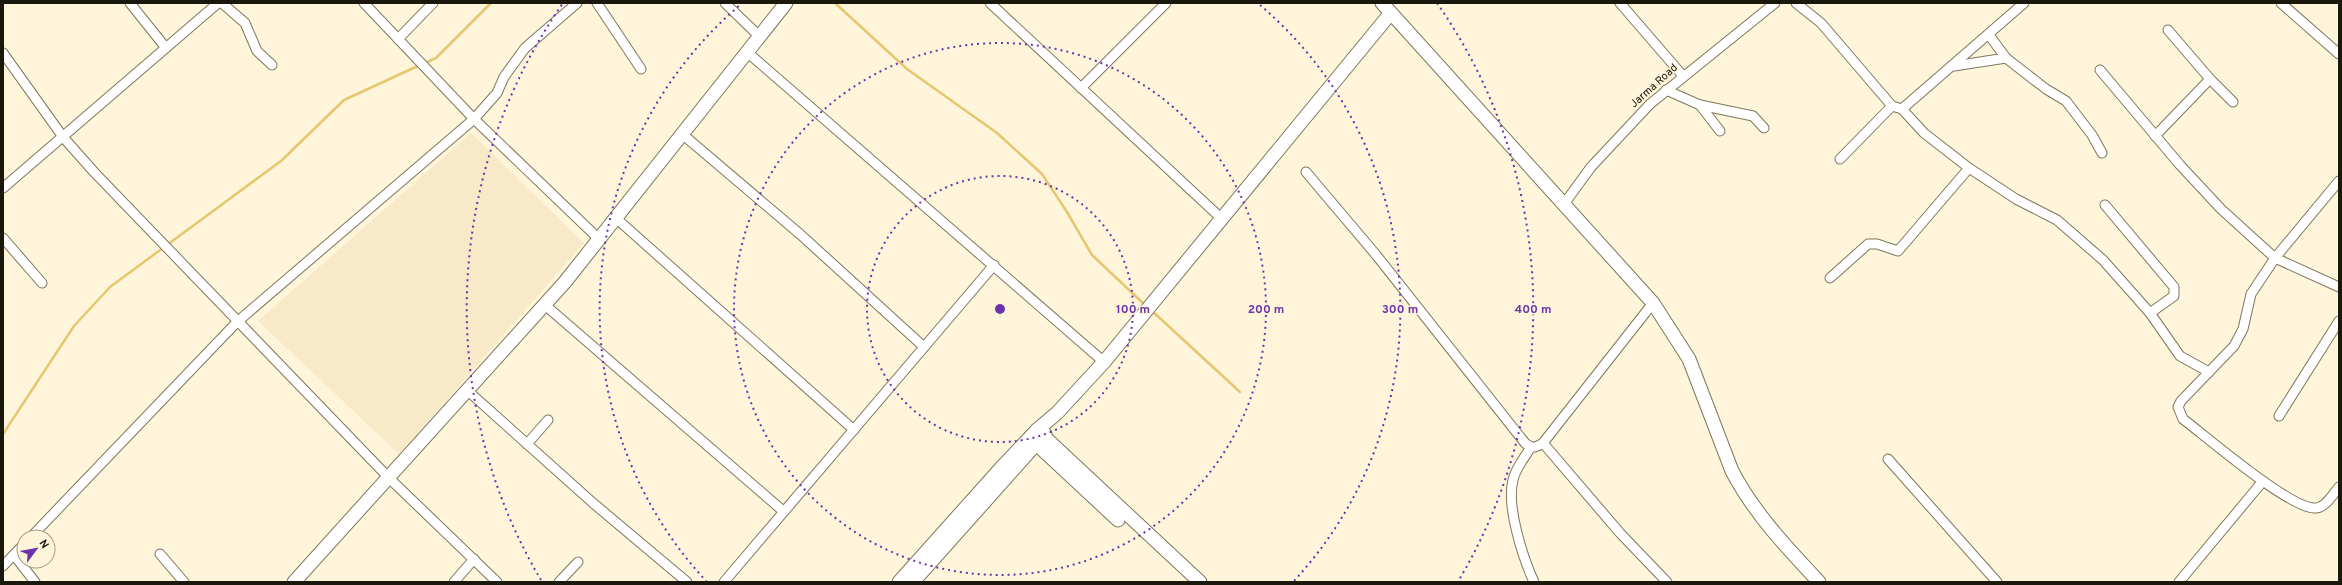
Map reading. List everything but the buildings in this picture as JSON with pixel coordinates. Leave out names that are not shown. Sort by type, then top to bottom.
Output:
[{"type":"street","points":[[130,3],[166,48]]},
{"type":"street","points":[[3,188],[218,3]]},
{"type":"street","points":[[222,3],[247,25],[257,51],[272,64]]},
{"type":"street","points":[[364,3],[474,119],[600,240]]},
{"type":"street","points":[[398,39],[433,3]]},
{"type":"street","points":[[39,529],[237,322],[474,119],[496,93],[504,77],[525,48],[577,3]]},
{"type":"street","points":[[597,3],[641,69]]},
{"type":"street","points":[[725,3],[759,36]]},
{"type":"street","points":[[294,582],[545,305],[617,219],[681,133],[786,3]]},
{"type":"street","points":[[990,3],[1222,219]]},
{"type":"street","points":[[1082,88],[1166,3]]},
{"type":"street","points":[[1382,3],[1390,14],[1653,303],[1688,359],[1732,472],[1740,487],[1778,537],[1819,582]]},
{"type":"street","points":[[1620,3],[1683,76]]},
{"type":"street","name":"Jarma Road","points":[[1564,204],[1591,167],[1628,126],[1666,90],[1775,3]]},
{"type":"street","points":[[1796,3],[1821,23],[1892,106],[1902,109],[1924,133],[1969,168],[2016,199],[2057,220],[2103,260],[2150,313],[2180,356],[2209,372]]},
{"type":"street","points":[[1902,109],[1954,66],[2024,3]]},
{"type":"street","points":[[2281,3],[2339,54]]},
{"type":"street","points":[[899,582],[1037,437],[1104,362],[1390,14]]},
{"type":"street","points":[[2168,30],[2210,79],[2233,102]]},
{"type":"street","points":[[1989,35],[2006,58],[2066,101],[2092,135],[2102,153]]},
{"type":"street","points":[[747,52],[1104,362]]},
{"type":"street","points":[[3,53],[63,137],[94,172],[389,478],[497,582]]},
{"type":"street","points":[[1954,66],[2006,58]]},
{"type":"street","points":[[2100,70],[2155,136],[2221,209],[2274,258],[2339,287]]},
{"type":"street","points":[[2155,136],[2210,79]]},
{"type":"street","points":[[1666,90],[1700,105],[1753,116],[1764,128]]},
{"type":"street","points":[[1700,105],[1720,131]]},
{"type":"street","points":[[1840,160],[1892,106]]},
{"type":"street","points":[[681,133],[801,235],[924,347]]},
{"type":"street","points":[[1830,278],[1868,244],[1877,244],[1898,251],[1969,168]]},
{"type":"street","points":[[1306,172],[1377,256],[1525,443],[1531,447],[1536,448],[1543,443],[1653,303]]},
{"type":"street","points":[[2339,181],[2274,258],[2251,294],[2240,338],[2181,401],[2178,407],[2179,413],[2183,419],[2263,481],[2304,506],[2315,508],[2322,506],[2339,487]]},
{"type":"street","points":[[2105,205],[2174,287],[2174,296],[2150,313]]},
{"type":"street","points":[[617,219],[854,430]]},
{"type":"street","points":[[3,238],[42,283]]},
{"type":"street","points":[[724,582],[994,265]]},
{"type":"street","points":[[545,305],[783,511]]},
{"type":"street","points":[[2280,416],[2339,321]]},
{"type":"street","points":[[468,391],[593,503],[687,582]]},
{"type":"street","points":[[1055,417],[1053,435],[1062,460],[1186,582]]},
{"type":"street","points":[[527,444],[548,420]]},
{"type":"street","points":[[1037,437],[1200,582]]},
{"type":"street","points":[[913,582],[1020,462],[1037,437]]},
{"type":"street","points":[[1543,443],[1620,533],[1667,582]]},
{"type":"street","points":[[1531,447],[1515,475],[1512,485],[1518,539],[1525,563],[1534,582]]},
{"type":"street","points":[[1020,462],[1043,459],[1062,460]]},
{"type":"street","points":[[1888,459],[1997,582]]},
{"type":"street","points":[[2179,582],[2263,481]]},
{"type":"street","points":[[160,554],[184,582]]},
{"type":"street","points":[[3,566],[14,555],[35,582]]},
{"type":"street","points":[[454,582],[474,559]]},
{"type":"street","points":[[559,582],[578,562]]},
{"type":"shaded area","points":[[471,133],[584,243],[399,454],[258,321]]},
{"type":"waterway","points":[[425,63],[436,58],[491,3]]},
{"type":"waterway","points":[[835,3],[907,69],[997,133],[1042,174],[1067,212],[1092,255],[1145,305]]},
{"type":"waterway","points":[[3,434],[74,326],[110,287],[281,161],[344,100],[420,65]]},
{"type":"waterway","points":[[1151,310],[1240,392]]}]
